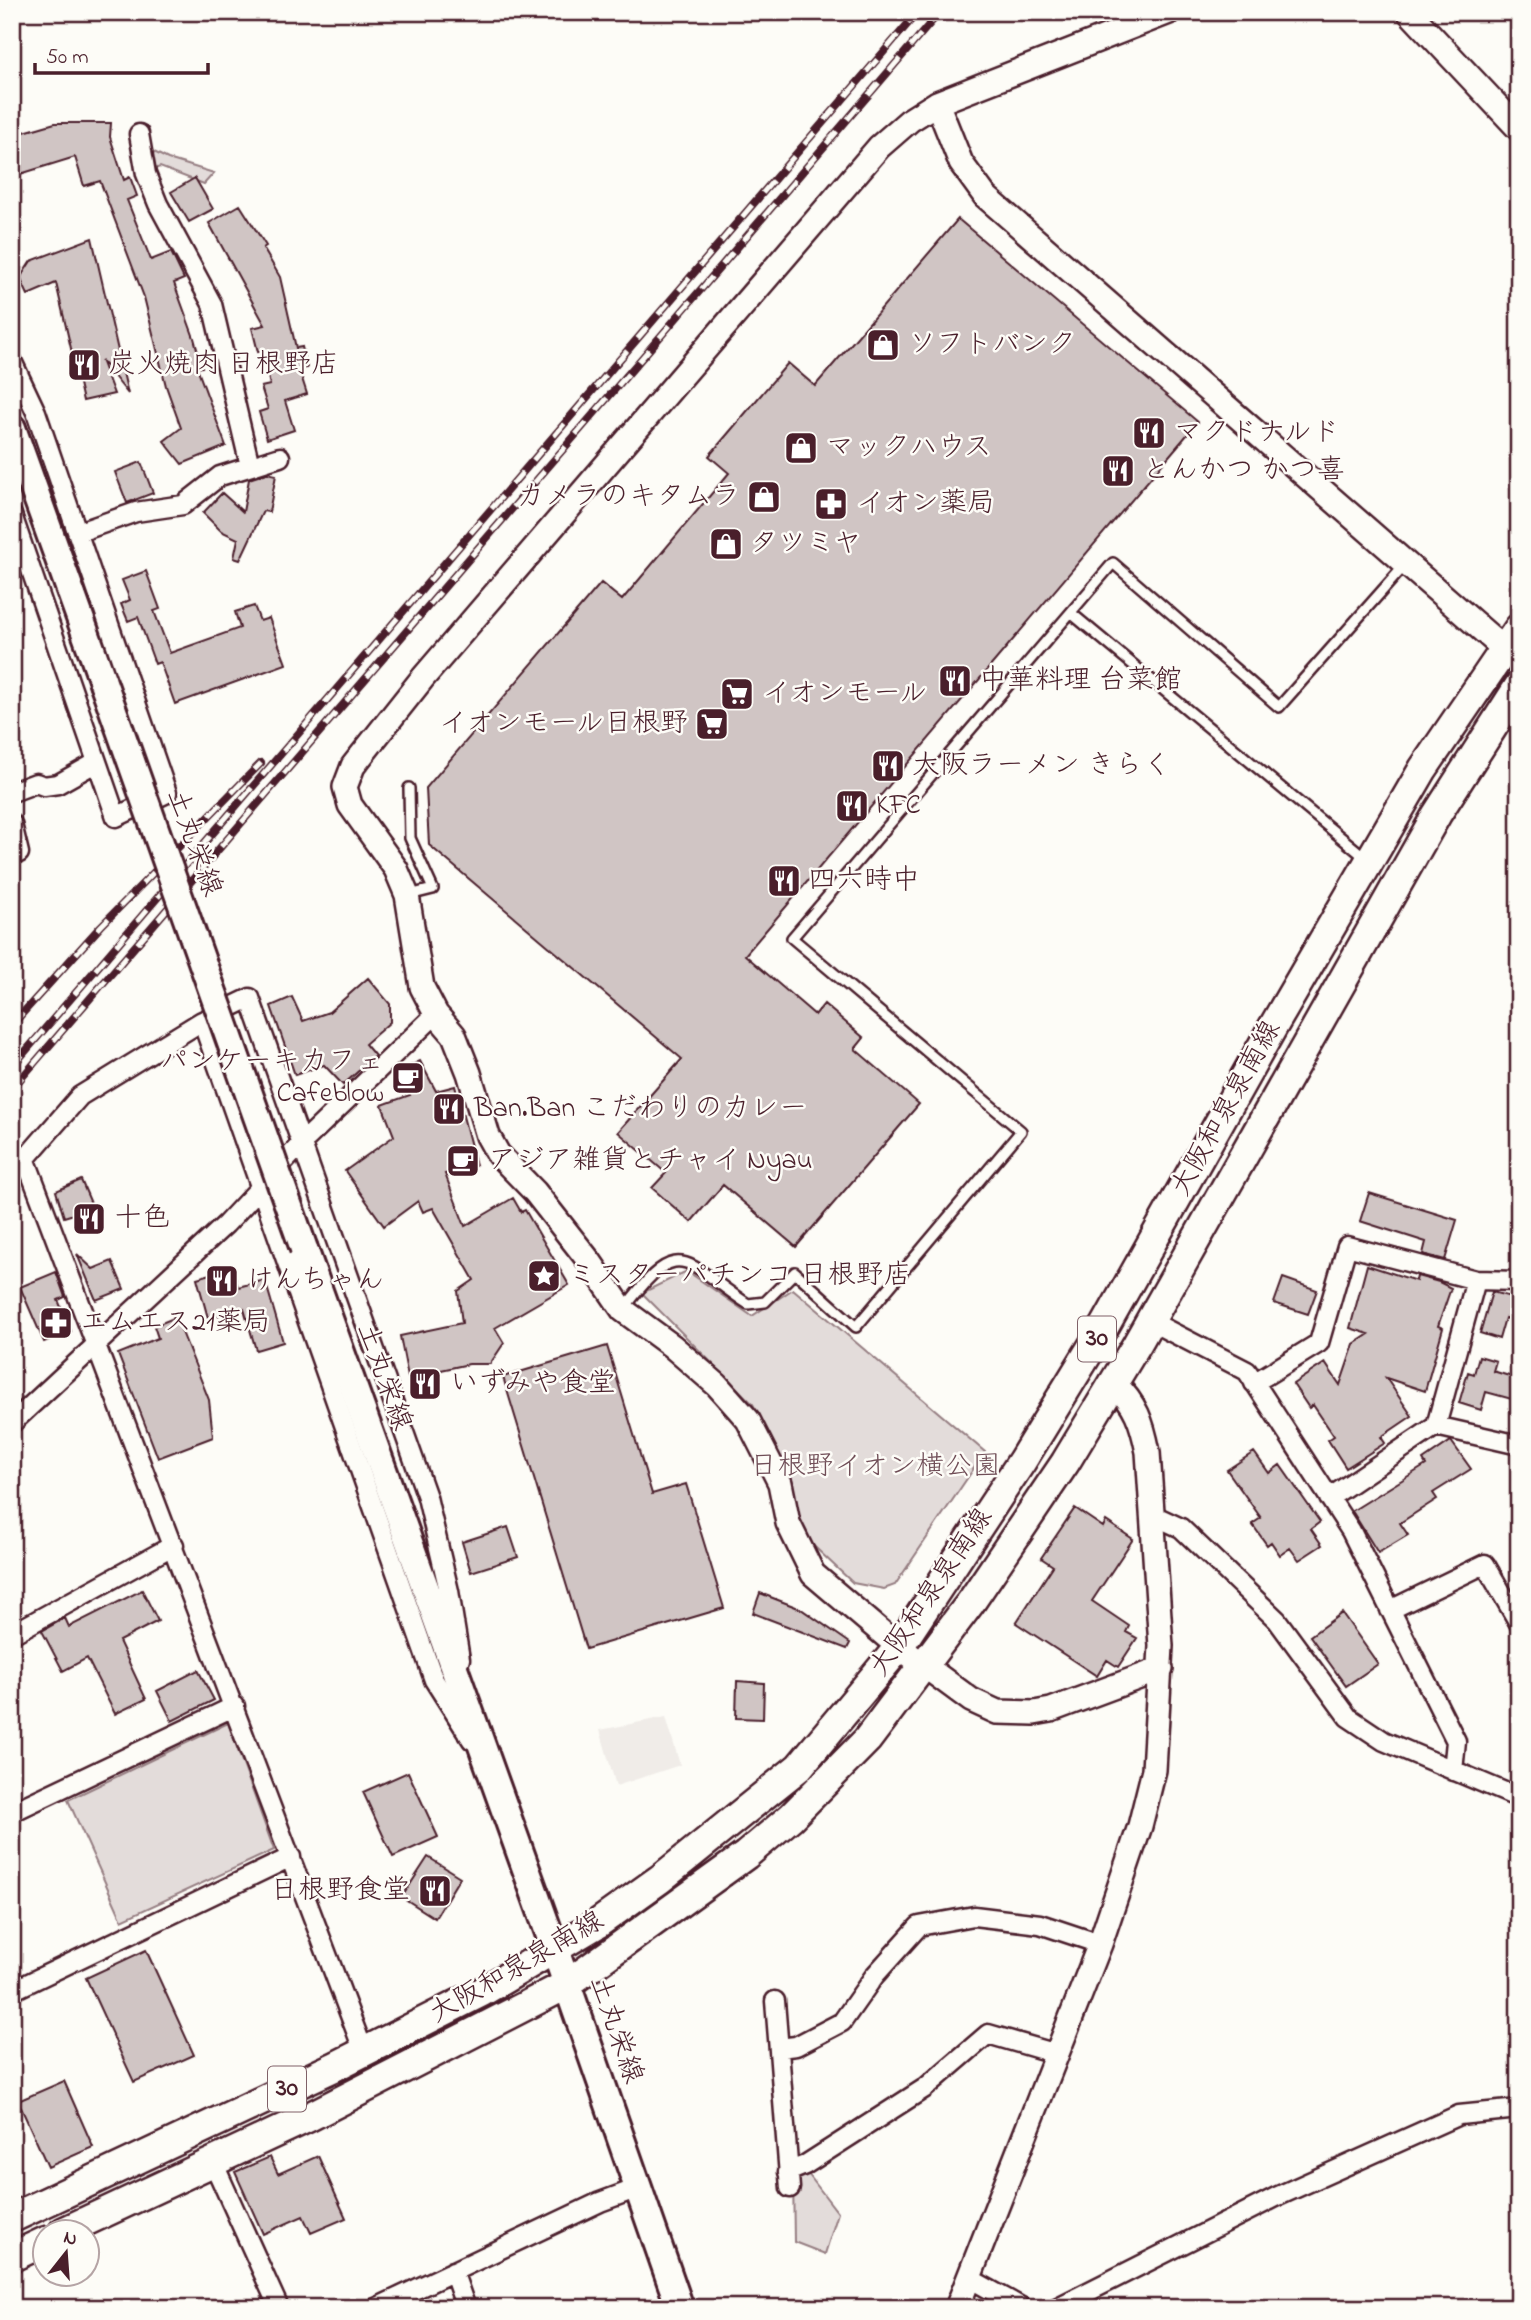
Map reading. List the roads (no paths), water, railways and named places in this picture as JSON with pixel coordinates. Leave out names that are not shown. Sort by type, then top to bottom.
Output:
[{"type":"main road","name":"土丸栄線","points":[[12,428],[554,1947],[680,2308]]},
{"type":"main road","name":"大阪和泉泉南線","points":[[12,2218],[364,2052],[482,1993],[554,1947],[597,1924],[660,1880],[799,1767],[899,1647],[1021,1461],[1106,1324],[1423,769],[1513,646]]},
{"type":"main road","name":"大阪和泉泉南線","points":[[93,2218],[332,2105],[566,1985],[670,1912],[791,1817],[867,1740],[924,1667],[1065,1463],[1150,1321],[1437,814],[1519,686]]},
{"type":"main road","points":[[12,2256],[32,2247]]},
{"type":"street","points":[[1161,1669],[1073,1704],[1034,1713],[986,1709],[924,1667],[813,1574],[788,1523],[780,1483],[748,1420],[717,1385],[672,1346],[623,1310],[590,1262],[535,1192],[498,1154],[488,1136],[454,1035],[436,1014],[420,977],[407,895],[396,869],[350,805],[345,788],[352,766],[422,679],[879,148],[910,120],[937,103],[997,77],[1169,12]]},
{"type":"street","points":[[1409,12],[1519,129]]},
{"type":"street","points":[[937,103],[961,163],[985,196],[1406,564],[1513,646]]},
{"type":"street","points":[[139,134],[146,174],[158,204],[212,304],[250,466]]},
{"type":"street","points":[[12,361],[36,412],[167,793],[116,817],[12,515]]},
{"type":"street","points":[[79,532],[136,512],[183,505],[220,476],[280,457]]},
{"type":"street","points":[[12,792],[36,783],[44,786],[58,784],[97,762]]},
{"type":"street","points":[[12,824],[19,853],[12,855]]},
{"type":"street","points":[[12,1174],[80,1096],[202,1021],[250,998],[426,1497],[449,1591],[469,1709]]},
{"type":"street","points":[[12,1423],[226,1224],[301,1144],[436,1014]]},
{"type":"street","points":[[202,1021],[434,1680],[487,1761]]},
{"type":"street","points":[[25,1158],[174,1545],[364,2052]]},
{"type":"street","points":[[1254,1383],[1319,1343],[1347,1246],[1476,1280],[1519,1281]]},
{"type":"street","points":[[1329,1498],[1436,1426],[1476,1280]]},
{"type":"street","points":[[1150,1321],[1247,1371],[1350,1531],[1456,1741],[1453,1771]]},
{"type":"street","points":[[957,2308],[1100,1944],[1140,1826],[1154,1770],[1161,1669],[1149,1452],[1142,1420],[1132,1401],[1114,1382]]},
{"type":"street","points":[[1436,1426],[1519,1446]]},
{"type":"street","points":[[1153,1515],[1181,1528],[1277,1620],[1348,1717],[1384,1741],[1519,1798]]},
{"type":"street","points":[[12,1634],[174,1545]]},
{"type":"street","points":[[1390,1610],[1485,1564],[1519,1623]]},
{"type":"street","points":[[12,1812],[235,1706]]},
{"type":"street","points":[[12,1991],[291,1857]]},
{"type":"street","points":[[779,2048],[796,2046],[842,2022],[875,1975],[919,1926],[974,1916],[1040,1924],[1100,1944]]},
{"type":"street","points":[[775,2001],[789,2180],[805,2165],[925,2088],[988,2034],[1057,2054]]},
{"type":"street","points":[[1056,2308],[1276,2197],[1448,2119],[1459,2115],[1519,2109]]},
{"type":"street","points":[[213,2162],[279,2308]]},
{"type":"street","points":[[376,2308],[600,2202],[638,2188]]},
{"type":"street","points":[[453,2271],[466,2308]]},
{"type":"street","points":[[969,2278],[1023,2308]]},
{"type":"lane","points":[[623,1310],[647,1278],[663,1265],[679,1259],[702,1268],[748,1304],[765,1302],[795,1272],[856,1326],[1021,1131],[792,938],[1113,564],[1279,707],[1406,564]]},
{"type":"lane","points":[[1071,613],[1369,860]]},
{"type":"lane","points":[[407,895],[433,889],[410,838],[409,788]]},
{"type":"railway","points":[[12,1067],[918,12]]},
{"type":"railway","points":[[12,1089],[940,12]]},
{"type":"railway","points":[[12,1025],[101,926],[261,763]]},
{"type":"place","name":"ソフトバンク","points":[[883,345]]},
{"type":"place","name":"炭火焼肉 日根野店","points":[[84,365]]},
{"type":"place","name":"マクドナルド","points":[[1149,433]]},
{"type":"place","name":"マックハウス","points":[[801,448]]},
{"type":"place","name":"とんかつ かつ喜","points":[[1118,471]]},
{"type":"place","name":"カメラのキタムラ","points":[[764,497]]},
{"type":"place","name":"イオン薬局","points":[[831,504]]},
{"type":"place","name":"タツミヤ","points":[[726,544]]},
{"type":"place","name":"中華料理 台菜館","points":[[955,681]]},
{"type":"place","name":"イオンモール","points":[[737,694]]},
{"type":"place","name":"イオンモール日根野","points":[[712,724]]},
{"type":"place","name":"大阪ラーメン きらく","points":[[888,766]]},
{"type":"place","name":"KFC","points":[[852,806]]},
{"type":"place","name":"四六時中","points":[[784,881]]},
{"type":"place","name":"パンケーキカフェ Cafeblow","points":[[408,1078]]},
{"type":"place","name":"Ban.Ban こだわりのカレー","points":[[449,1109]]},
{"type":"place","name":"アジア雑貨とチャイ Nyau","points":[[463,1161]]},
{"type":"place","name":"十色","points":[[89,1219]]},
{"type":"place","name":"ミスターパチンコ 日根野店","points":[[544,1276]]},
{"type":"place","name":"けんちゃん","points":[[222,1281]]},
{"type":"place","name":"エムエス21薬局","points":[[56,1323]]},
{"type":"place","name":"いずみや食堂","points":[[425,1384]]},
{"type":"place","name":"日根野食堂","points":[[435,1891]]},
{"type":"park label","name":"日根野イオン横公園","points":[[875,1467]]}]
